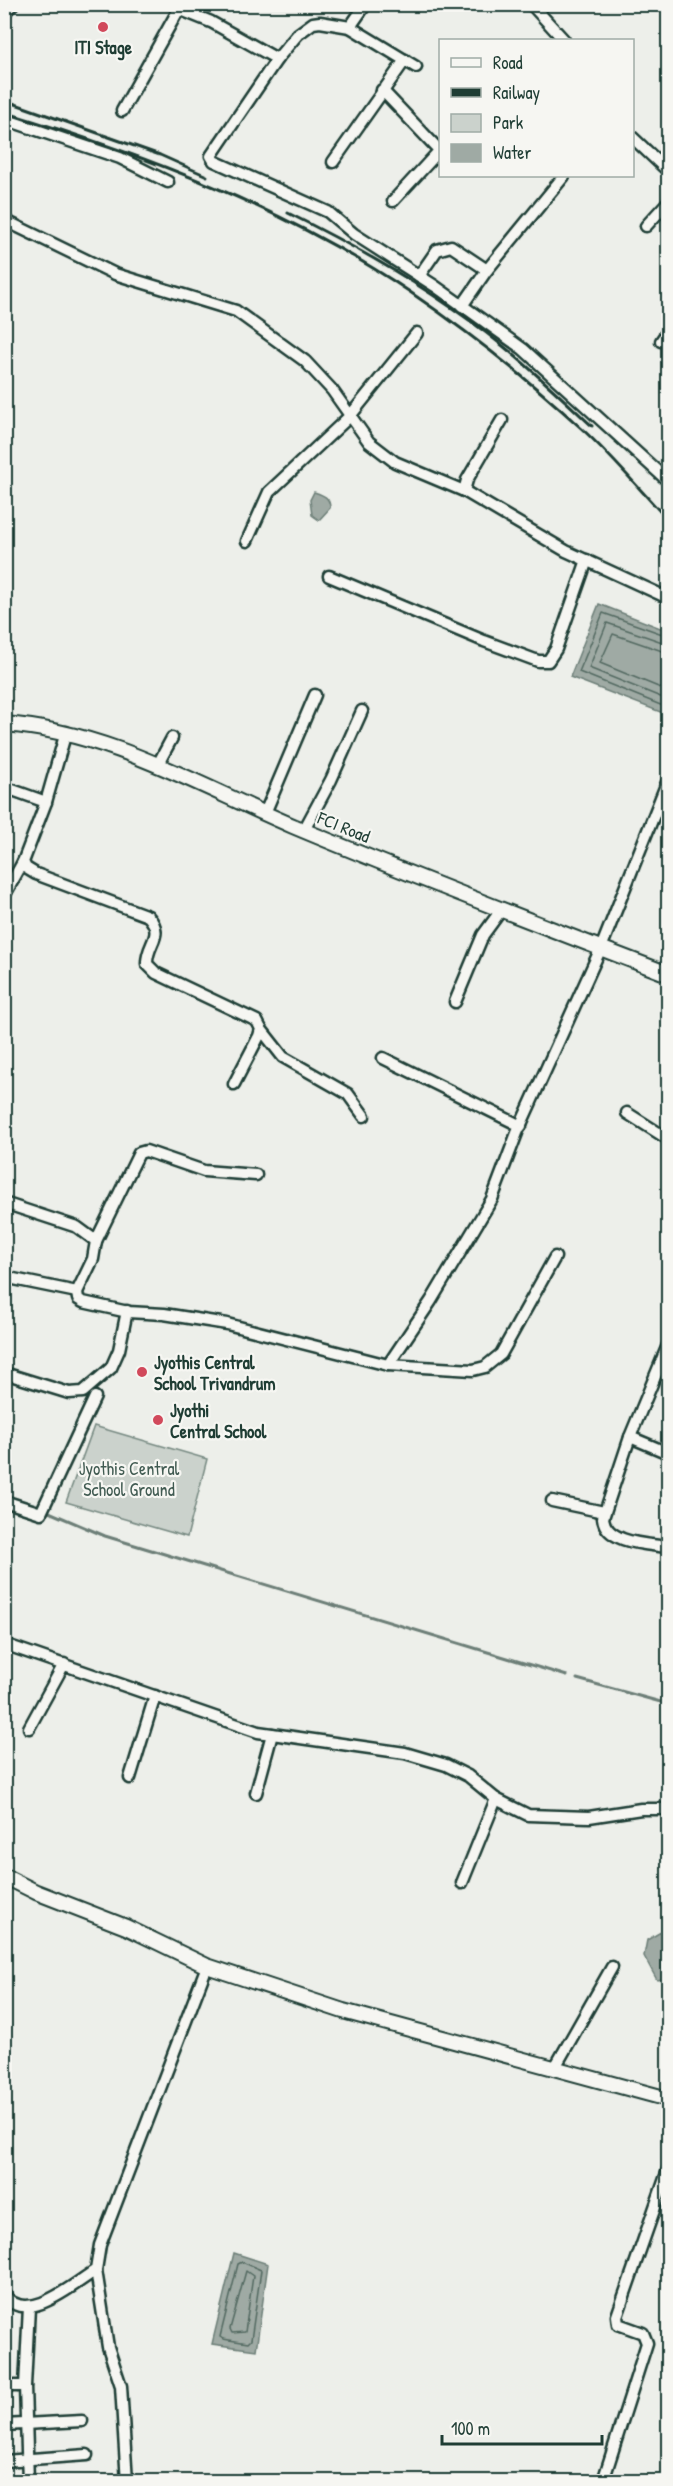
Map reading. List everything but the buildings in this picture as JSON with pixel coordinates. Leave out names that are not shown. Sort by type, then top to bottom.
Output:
[{"type":"street","points":[[4,13],[13,4]]},
{"type":"street","points":[[350,27],[366,4]]},
{"type":"street","points":[[531,4],[563,39]]},
{"type":"street","points":[[122,111],[180,7],[277,59]]},
{"type":"street","points":[[416,67],[350,27],[313,23],[298,34],[277,59],[211,156],[214,161],[328,212],[354,234],[523,348],[669,481]]},
{"type":"street","points":[[333,162],[405,60]]},
{"type":"street","points":[[382,90],[439,149]]},
{"type":"street","points":[[4,119],[120,158],[168,182]]},
{"type":"street","points":[[634,138],[669,171]]},
{"type":"street","points":[[393,201],[439,151]]},
{"type":"street","points":[[462,306],[487,270],[563,177]]},
{"type":"street","points":[[646,226],[669,202]]},
{"type":"street","points":[[4,220],[115,274],[236,311],[305,361],[332,390],[369,442],[395,462],[464,491],[587,560],[669,598]]},
{"type":"street","points":[[419,276],[438,250],[451,246],[487,270]]},
{"type":"street","points":[[661,341],[669,331]]},
{"type":"street","points":[[247,542],[269,492],[350,416],[417,333]]},
{"type":"street","points":[[464,491],[466,480],[502,420]]},
{"type":"street","points":[[329,576],[484,641],[538,661],[548,661],[556,649],[587,560]]},
{"type":"street","points":[[265,813],[315,695]]},
{"type":"street","points":[[304,830],[331,780],[362,711]]},
{"type":"street","name":"FCI Road","points":[[4,724],[41,726],[112,746],[304,830],[669,974]]},
{"type":"street","points":[[4,896],[23,862],[46,802],[66,732]]},
{"type":"street","points":[[157,766],[172,738]]},
{"type":"street","points":[[388,1365],[431,1301],[492,1199],[521,1126],[601,948],[669,780]]},
{"type":"street","points":[[4,787],[46,802]]},
{"type":"street","points":[[23,862],[26,868],[36,874],[148,916],[155,924],[157,934],[147,957],[147,964],[156,973],[257,1022],[283,1057],[348,1094],[364,1116]]},
{"type":"street","points":[[455,1002],[483,935],[502,909]]},
{"type":"street","points":[[234,1084],[261,1029]]},
{"type":"street","points":[[383,1058],[521,1126]]},
{"type":"street","points":[[627,1113],[669,1139]]},
{"type":"street","points":[[256,1175],[204,1171],[146,1151],[140,1153],[96,1241],[93,1259],[77,1292],[78,1299],[127,1311],[227,1324],[388,1365],[458,1370],[485,1367],[501,1354],[555,1257]]},
{"type":"street","points":[[4,1203],[77,1227],[96,1241]]},
{"type":"street","points":[[4,1277],[77,1292]]},
{"type":"street","points":[[4,1373],[69,1393],[83,1392],[111,1368],[119,1350],[127,1311]]},
{"type":"street","points":[[669,1346],[630,1437],[604,1512],[606,1528],[616,1536],[669,1547]]},
{"type":"street","points":[[4,1502],[41,1513],[95,1397]]},
{"type":"street","points":[[630,1437],[669,1453]]},
{"type":"street","points":[[552,1501],[604,1512]]},
{"type":"street","points":[[4,1644],[258,1732],[405,1753],[436,1762],[468,1776],[496,1799],[515,1810],[542,1817],[589,1817],[641,1809],[669,1809]]},
{"type":"street","points":[[29,1728],[64,1664]]},
{"type":"street","points":[[130,1778],[155,1696]]},
{"type":"street","points":[[256,1793],[272,1734]]},
{"type":"street","points":[[462,1883],[496,1799]]},
{"type":"street","points":[[4,1876],[36,1892],[126,1927],[207,1966],[343,2012],[669,2099]]},
{"type":"street","points":[[127,2481],[121,2386],[108,2347],[96,2270],[100,2245],[207,1966]]},
{"type":"street","points":[[554,2069],[612,1967]]},
{"type":"street","points":[[603,2478],[647,2343],[643,2333],[618,2324],[617,2316],[669,2170]]},
{"type":"street","points":[[4,2294],[17,2306],[29,2307],[42,2304],[96,2270]]},
{"type":"street","points":[[28,2481],[25,2386],[29,2307]]},
{"type":"street","points":[[4,2386],[25,2386]]},
{"type":"street","points":[[4,2425],[82,2421]]},
{"type":"street","points":[[4,2462],[87,2455]]},
{"type":"green space","name":"Jyothis Central School Ground","points":[[94,1426],[207,1459],[187,1537],[66,1502]]},
{"type":"water","points":[[314,492],[325,497],[330,504],[330,508],[319,520],[312,515],[310,500]]},
{"type":"water","points":[[599,604],[668,631],[668,715],[570,677]]},
{"type":"water","points":[[666,1929],[668,1931],[668,1978],[657,1980],[644,1956],[647,1940]]},
{"type":"water","points":[[234,2253],[268,2264],[256,2350],[212,2344]]},
{"type":"waterway","points":[[49,1512],[105,1536],[567,1676]]},
{"type":"waterway","points":[[577,1679],[668,1704]]},
{"type":"railway","points":[[4,100],[160,155],[207,176]]},
{"type":"railway","points":[[4,112],[110,147],[214,187],[315,235],[363,262],[455,324],[540,392],[604,450],[668,520]]},
{"type":"railway","points":[[288,213],[371,257],[427,291],[479,327],[515,356],[592,426]]},
{"type":"place","name":"ITI Stage","points":[[103,27]]},
{"type":"place","name":"Jyothis Central School Trivandrum","points":[[142,1372]]},
{"type":"place","name":"Jyothi Central School","points":[[158,1420]]}]
